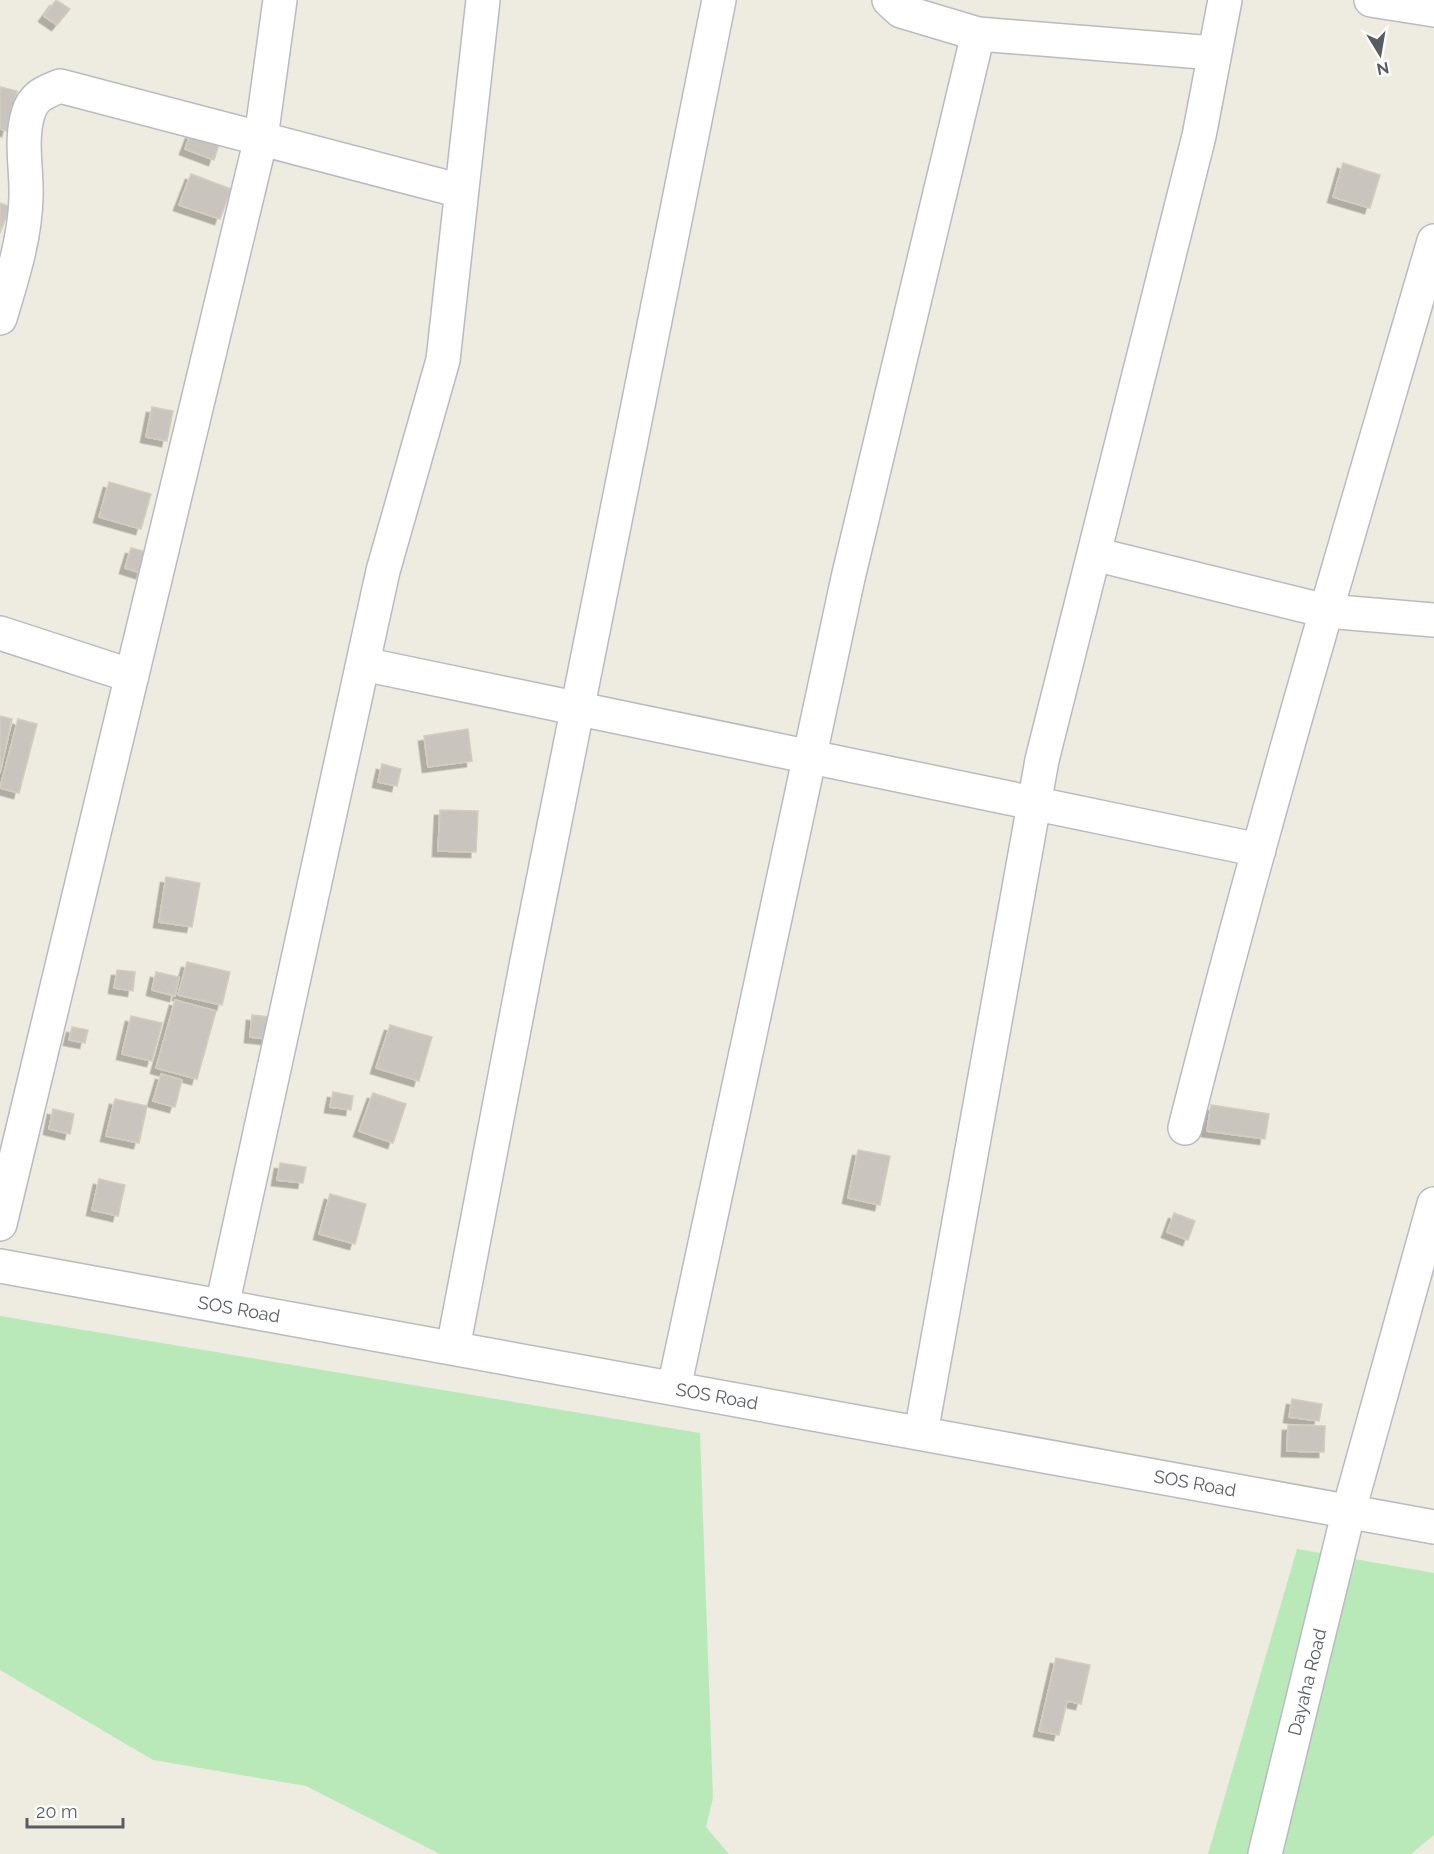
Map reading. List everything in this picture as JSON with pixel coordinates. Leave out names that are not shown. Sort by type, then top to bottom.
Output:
[{"type":"street","points":[[0,1224],[261,138],[280,0]]},
{"type":"street","points":[[222,1306],[383,571],[443,360],[483,0]]},
{"type":"street","points":[[453,1348],[527,961],[719,0]]},
{"type":"street","points":[[889,0],[901,11],[978,34],[1214,53]]},
{"type":"street","points":[[921,1433],[1042,760],[1199,136],[1225,0]]},
{"type":"street","points":[[1371,0],[1434,10]]},
{"type":"street","points":[[674,1388],[848,578],[978,34]]},
{"type":"street","points":[[0,318],[23,239],[26,198],[25,138],[28,114],[40,94],[60,86],[461,191]]},
{"type":"street","points":[[1185,1128],[1222,978],[1434,241]]},
{"type":"street","points":[[1094,554],[1326,611],[1434,620]]},
{"type":"street","points":[[0,633],[132,676]]},
{"type":"street","points":[[363,664],[1259,850]]},
{"type":"street","name":"Dayaha Road","points":[[1265,1854],[1349,1510],[1434,1204]]},
{"type":"street","name":"SOS Road","points":[[0,1266],[1434,1527]]},
{"type":"green space","points":[[0,1316],[700,1433],[713,1798],[706,1827],[729,1854],[440,1854],[306,1786],[153,1760],[0,1670]]},
{"type":"green space","points":[[1297,1549],[1434,1573],[1434,1835],[1411,1854],[1208,1854]]},
{"type":"building","points":[[56,0],[70,9],[57,25],[44,16]]},
{"type":"building","points":[[0,87],[17,91],[7,131],[0,129]]},
{"type":"building","points":[[191,133],[219,144],[214,160],[185,149]]},
{"type":"building","points":[[1343,163],[1380,175],[1370,208],[1333,197]]},
{"type":"building","points":[[191,174],[231,189],[220,219],[179,205]]},
{"type":"building","points":[[0,203],[10,207],[0,233]]},
{"type":"building","points":[[152,407],[173,411],[167,441],[146,437]]},
{"type":"building","points":[[109,482],[151,494],[141,529],[99,517]]},
{"type":"building","points":[[131,548],[147,552],[141,573],[125,568]]},
{"type":"building","points":[[0,716],[12,719],[0,773]]},
{"type":"building","points":[[18,719],[37,724],[19,793],[0,788]]},
{"type":"building","points":[[468,729],[472,761],[428,767],[424,736]]},
{"type":"building","points":[[382,764],[401,769],[397,786],[378,782]]},
{"type":"building","points":[[440,810],[478,811],[476,852],[438,851]]},
{"type":"building","points":[[166,877],[200,883],[192,927],[159,922]]},
{"type":"building","points":[[187,962],[230,972],[222,1005],[178,995]]},
{"type":"building","points":[[117,970],[135,972],[133,991],[114,988]]},
{"type":"building","points":[[156,972],[179,977],[175,996],[152,990]]},
{"type":"building","points":[[175,1000],[216,1011],[197,1079],[156,1068]]},
{"type":"building","points":[[252,1015],[270,1017],[267,1039],[250,1037]]},
{"type":"building","points":[[131,1016],[162,1023],[152,1061],[122,1054]]},
{"type":"building","points":[[390,1025],[432,1037],[419,1081],[376,1068]]},
{"type":"building","points":[[72,1027],[88,1030],[85,1043],[69,1040]]},
{"type":"building","points":[[161,1074],[182,1080],[175,1107],[153,1101]]},
{"type":"building","points":[[333,1092],[353,1096],[351,1110],[330,1107]]},
{"type":"building","points":[[373,1093],[406,1104],[393,1143],[359,1131]]},
{"type":"building","points":[[115,1099],[147,1106],[139,1143],[106,1136]]},
{"type":"building","points":[[1211,1105],[1269,1114],[1265,1139],[1207,1131]]},
{"type":"building","points":[[53,1109],[74,1114],[70,1134],[49,1129]]},
{"type":"building","points":[[858,1150],[890,1156],[880,1205],[848,1198]]},
{"type":"building","points":[[280,1163],[306,1167],[303,1183],[277,1180]]},
{"type":"building","points":[[99,1179],[125,1185],[118,1216],[92,1210]]},
{"type":"building","points":[[330,1194],[366,1204],[355,1244],[319,1234]]},
{"type":"building","points":[[1174,1213],[1195,1221],[1188,1240],[1167,1232]]},
{"type":"building","points":[[1292,1399],[1322,1404],[1319,1421],[1289,1417]]},
{"type":"building","points":[[1288,1425],[1325,1426],[1324,1452],[1287,1451]]},
{"type":"building","points":[[1056,1658],[1090,1665],[1081,1704],[1067,1701],[1059,1735],[1039,1731]]}]
